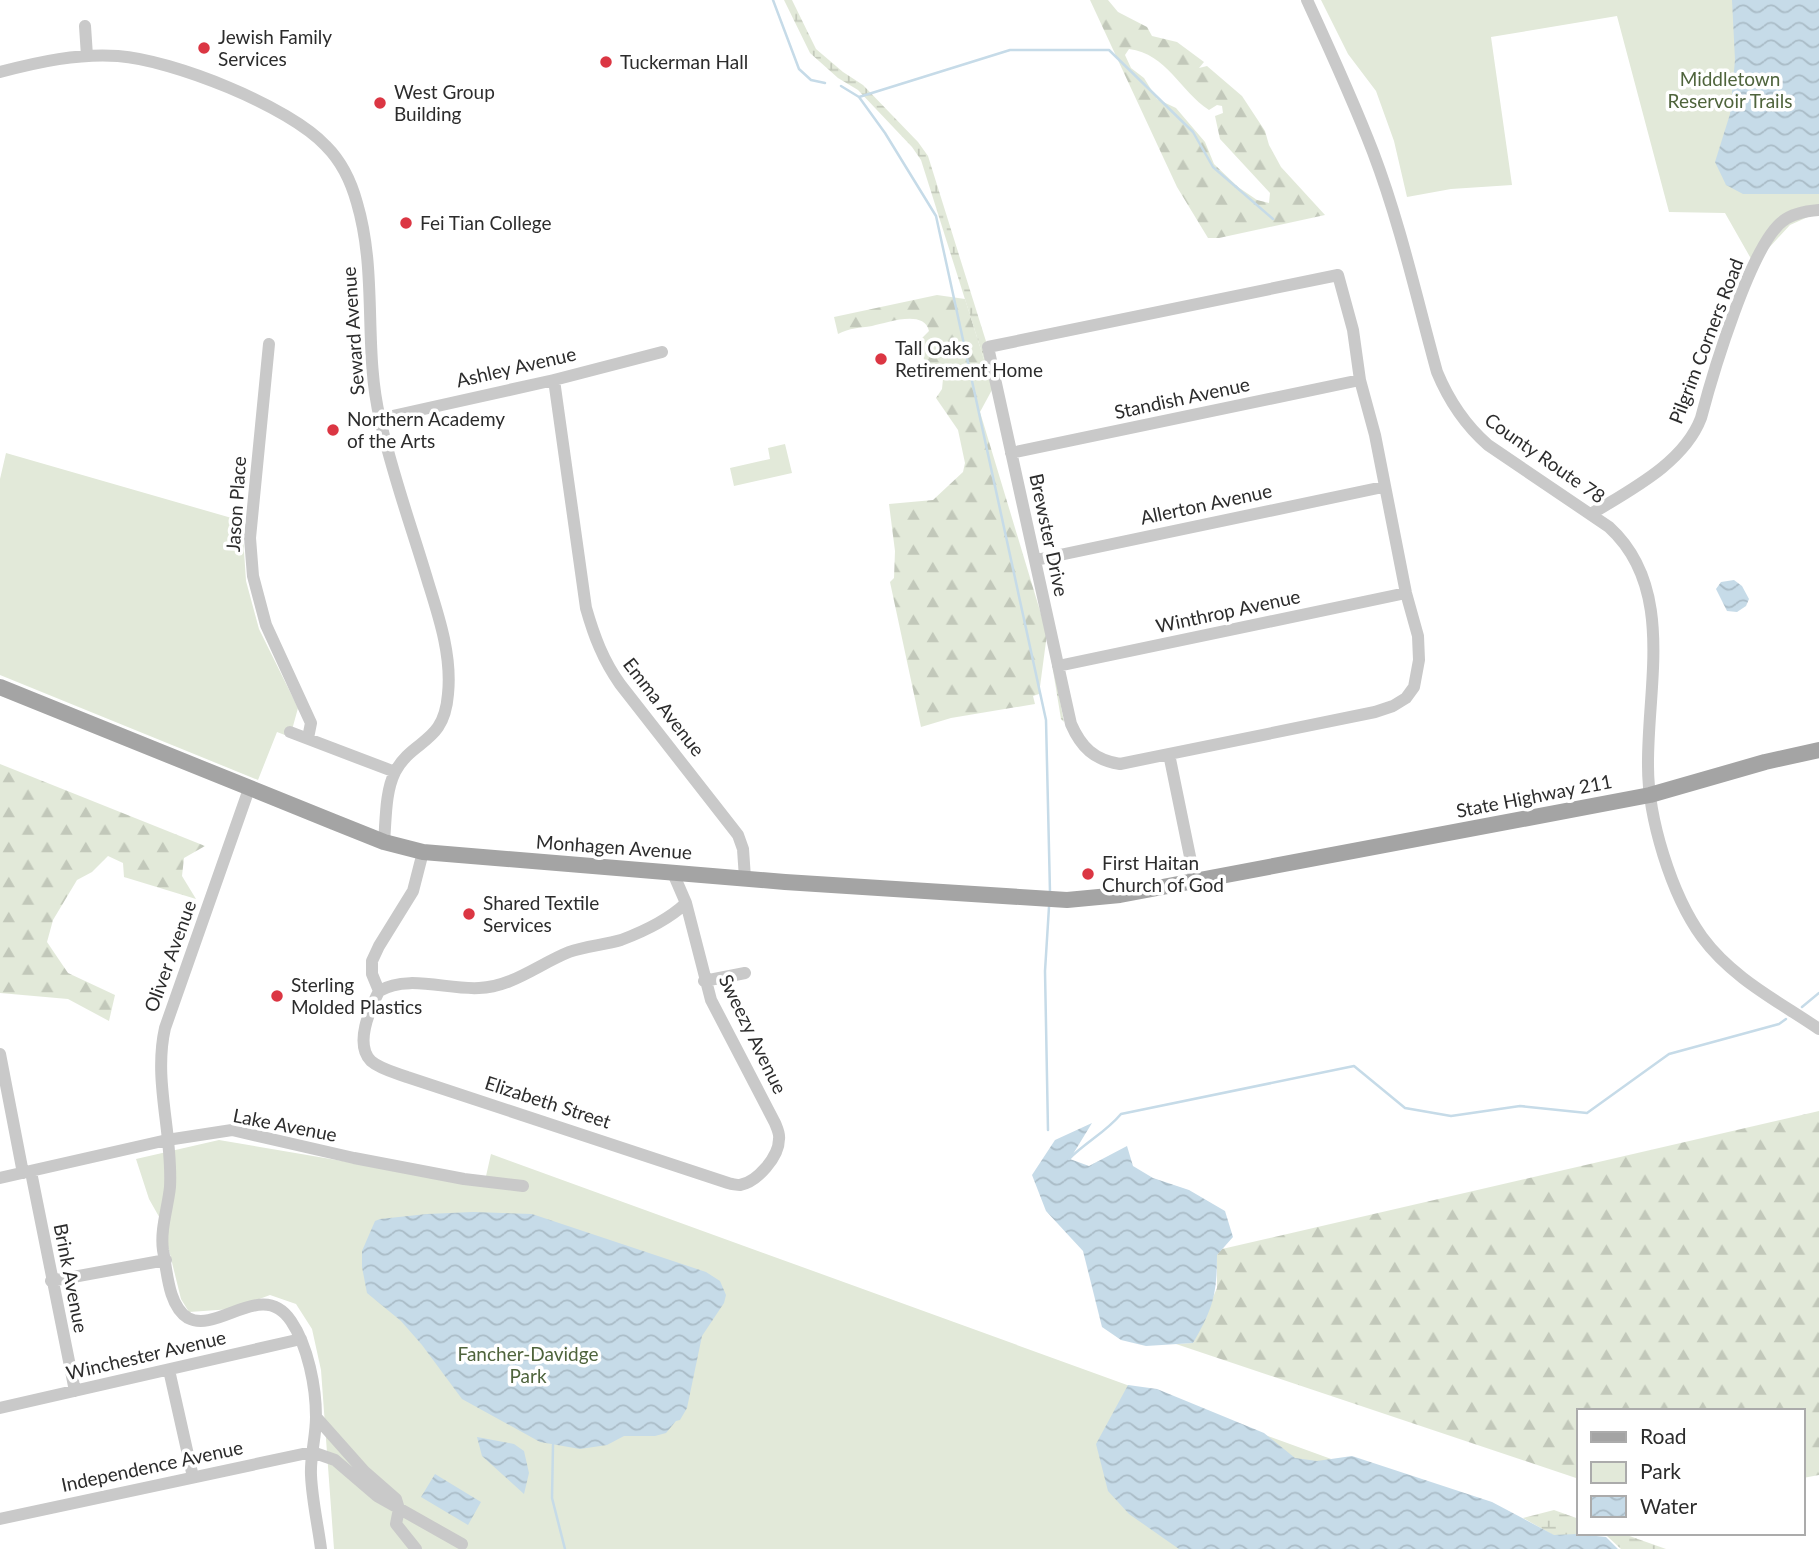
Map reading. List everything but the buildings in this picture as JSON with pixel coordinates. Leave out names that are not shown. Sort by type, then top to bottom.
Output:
[{"type":"main road","name":"Monhagen Avenue","points":[[0,687],[384,842],[423,852],[673,873],[1067,900],[1120,895],[1253,870]]},
{"type":"main road","name":"State Highway 211","points":[[1253,870],[1650,795],[1765,762],[1819,750]]},
{"type":"street","name":"County Route 78","points":[[1307,0],[1373,152],[1390,201],[1437,372],[1448,398],[1471,430],[1488,445],[1591,514],[1620,537],[1632,554],[1646,587],[1652,611],[1653,639],[1648,766],[1650,795],[1655,828],[1679,895],[1703,937],[1727,965],[1751,985],[1819,1028]]},
{"type":"street","points":[[85,26],[87,57]]},
{"type":"street","name":"Seward Avenue","points":[[0,72],[37,62],[106,55],[140,59],[185,72],[236,92],[297,122],[317,137],[335,156],[353,190],[365,244],[373,371],[379,419],[434,603],[449,675],[442,721],[430,739],[408,755],[395,772]]},
{"type":"street","name":"Pilgrim Corners Road","points":[[1591,514],[1662,467],[1692,435],[1701,418],[1741,296],[1759,255],[1774,230],[1784,220],[1796,214],[1819,210]]},
{"type":"street","name":"Brewster Drive","points":[[1338,275],[1353,330],[1360,380],[1375,435],[1383,487],[1418,636],[1419,660],[1414,687],[1406,698],[1375,712],[1120,764],[1105,762],[1087,751],[1071,724],[988,347],[1338,275]]},
{"type":"street","name":"Jason Place","points":[[269,344],[250,538],[251,561],[266,625],[311,723],[308,738]]},
{"type":"street","name":"Ashley Avenue","points":[[379,419],[554,380],[662,352]]},
{"type":"street","name":"Emma Avenue","points":[[554,380],[586,608],[594,638],[606,664],[620,684],[737,835],[743,849],[745,878]]},
{"type":"street","name":"Standish Avenue","points":[[1011,453],[1360,380]]},
{"type":"street","name":"Allerton Avenue","points":[[1036,560],[1383,487]]},
{"type":"street","name":"Winthrop Avenue","points":[[1058,666],[1406,593]]},
{"type":"street","points":[[290,732],[395,772],[384,842]]},
{"type":"street","points":[[1169,754],[1195,881]]},
{"type":"street","name":"Oliver Avenue","points":[[249,789],[160,1049],[170,1188],[163,1247],[172,1297],[180,1311],[188,1318],[198,1321],[258,1304],[270,1306],[278,1308],[289,1317],[301,1339]]},
{"type":"street","points":[[423,852],[412,891],[372,961],[372,974],[379,991],[388,986],[423,984],[479,989],[497,986],[572,951],[621,940],[670,917],[686,903]]},
{"type":"street","name":"Sweezy Avenue","points":[[673,873],[686,903],[710,1000],[775,1123],[779,1136],[772,1160],[759,1175],[740,1185],[728,1184]]},
{"type":"street","points":[[704,981],[745,973]]},
{"type":"street","name":"Elizabeth Street","points":[[379,991],[369,1015],[364,1048],[372,1062],[396,1073],[728,1184]]},
{"type":"street","name":"Brink Avenue","points":[[0,1054],[75,1391]]},
{"type":"street","name":"Lake Avenue","points":[[0,1178],[167,1140],[232,1130],[354,1158],[464,1179],[523,1186]]},
{"type":"street","points":[[51,1282],[166,1260]]},
{"type":"street","points":[[301,1339],[313,1390],[316,1417],[311,1476],[321,1549]]},
{"type":"street","name":"Winchester Avenue","points":[[0,1408],[301,1339]]},
{"type":"street","points":[[169,1370],[193,1477]]},
{"type":"street","points":[[316,1417],[364,1471],[396,1499],[399,1509],[396,1524],[416,1549]]},
{"type":"street","points":[[312,1452],[335,1460],[377,1496],[462,1544]]},
{"type":"street","name":"Independence Avenue","points":[[0,1519],[312,1452]]},
{"type":"green space","points":[[784,0],[792,0],[816,49],[863,85],[928,156],[1000,386],[1064,722],[1061,719],[1047,634],[993,388],[921,160],[858,90],[838,78],[810,53]]},
{"type":"green space","points":[[1090,0],[1108,0],[1118,12],[1147,27],[1152,36],[1177,42],[1204,62],[1199,68],[1207,66],[1242,96],[1265,131],[1281,167],[1325,215],[1219,238],[1208,238],[1177,187]],"holes":[[[1129,49],[1142,52],[1163,65],[1209,110],[1217,105],[1222,106],[1223,113],[1215,116],[1220,139],[1270,193],[1269,203],[1257,200],[1238,187],[1214,164],[1205,142],[1176,108],[1157,99],[1144,78],[1131,68],[1125,55]]]},
{"type":"green space","name":"Middletown Reservoir Trails","points":[[1321,0],[1819,0],[1819,212],[1790,225],[1754,264],[1725,213],[1669,212],[1617,16],[1491,37],[1512,185],[1451,189],[1407,197],[1394,141],[1376,91],[1348,54]]},
{"type":"green space","points":[[937,295],[965,299],[993,388],[980,412],[1047,634],[1039,694],[1033,696],[1035,704],[951,718],[921,727],[890,582],[894,578],[895,551],[889,504],[933,500],[963,472],[965,463],[958,430],[936,398],[942,389],[943,379],[918,351],[916,344],[929,331],[926,324],[913,319],[895,320],[838,334],[834,317]]},
{"type":"green space","points":[[785,444],[792,473],[734,486],[730,468],[770,459],[768,448]]},
{"type":"green space","points":[[6,453],[242,521],[246,581],[259,629],[298,708],[290,737],[277,732],[258,780],[0,675],[0,479]]},
{"type":"green space","points":[[0,764],[205,846],[184,858],[182,876],[196,899],[124,877],[123,863],[108,856],[92,872],[77,880],[53,920],[47,942],[68,973],[115,995],[109,1021],[68,999],[0,993]]},
{"type":"green space","points":[[1819,1111],[1819,1475],[1805,1478],[1805,1409],[1577,1409],[1577,1478],[1176,1344],[1193,1343],[1217,1288],[1217,1255],[1222,1249]]},
{"type":"green space","name":"Fancher-Davidge Park","points":[[219,1140],[484,1185],[491,1154],[1543,1536],[1549,1549],[334,1549],[321,1370],[312,1329],[296,1304],[270,1295],[232,1309],[189,1312],[181,1299],[162,1222],[149,1199],[136,1159]]},
{"type":"green space","points":[[1554,1510],[1577,1518],[1577,1535],[1627,1535],[1666,1549],[1621,1549],[1607,1536],[1553,1535],[1523,1518]]},
{"type":"water","points":[[1732,0],[1819,0],[1819,194],[1743,194],[1726,185],[1715,162],[1730,114],[1735,60]]},
{"type":"water","points":[[1734,580],[1742,586],[1749,599],[1746,606],[1737,612],[1727,611],[1716,589],[1721,582]]},
{"type":"water","points":[[1092,1123],[1070,1159],[1089,1166],[1127,1146],[1133,1166],[1153,1178],[1189,1190],[1225,1211],[1233,1237],[1217,1255],[1212,1301],[1193,1343],[1146,1346],[1121,1340],[1102,1327],[1083,1251],[1046,1211],[1032,1175],[1055,1140]]},
{"type":"water","points":[[473,1212],[532,1214],[706,1272],[720,1281],[726,1295],[724,1303],[702,1336],[687,1408],[680,1420],[666,1433],[655,1436],[624,1436],[607,1445],[580,1449],[540,1442],[462,1399],[401,1321],[367,1293],[362,1251],[375,1221],[380,1219]]},
{"type":"water","points":[[1128,1385],[1157,1389],[1264,1433],[1295,1458],[1317,1461],[1352,1456],[1492,1502],[1554,1535],[1606,1537],[1618,1549],[1179,1549],[1129,1514],[1108,1491],[1096,1444]]},
{"type":"water","points":[[477,1437],[514,1444],[524,1451],[529,1473],[524,1494],[482,1456]]},
{"type":"water","points":[[435,1474],[481,1502],[468,1525],[421,1497]]},
{"type":"waterway","points":[[773,0],[799,69],[811,80],[825,83]]},
{"type":"waterway","points":[[859,97],[1010,50],[1109,50],[1193,132],[1213,167],[1273,219]]},
{"type":"waterway","points":[[841,86],[859,97],[885,133],[936,216],[1046,720],[1050,892]]},
{"type":"waterway","points":[[1048,1130],[1045,971],[1049,907]]},
{"type":"waterway","points":[[1802,1007],[1819,993]]},
{"type":"waterway","points":[[1069,1159],[1121,1114],[1354,1066],[1405,1108],[1451,1116],[1520,1106],[1587,1113],[1669,1054],[1779,1024],[1786,1019]]},
{"type":"waterway","points":[[553,1445],[552,1498],[565,1549]]},
{"type":"place","name":"Jewish Family Services","points":[[204,48]]},
{"type":"place","name":"Tuckerman Hall","points":[[606,62]]},
{"type":"place","name":"West Group Building","points":[[380,103]]},
{"type":"place","name":"Fei Tian College","points":[[406,223]]},
{"type":"place","name":"Tall Oaks Retirement Home","points":[[881,359]]},
{"type":"place","name":"Northern Academy of the Arts","points":[[333,430]]},
{"type":"place","name":"First Haitan Church of God","points":[[1088,874]]},
{"type":"place","name":"Shared Textile Services","points":[[469,914]]},
{"type":"place","name":"Sterling Molded Plastics","points":[[277,996]]}]
